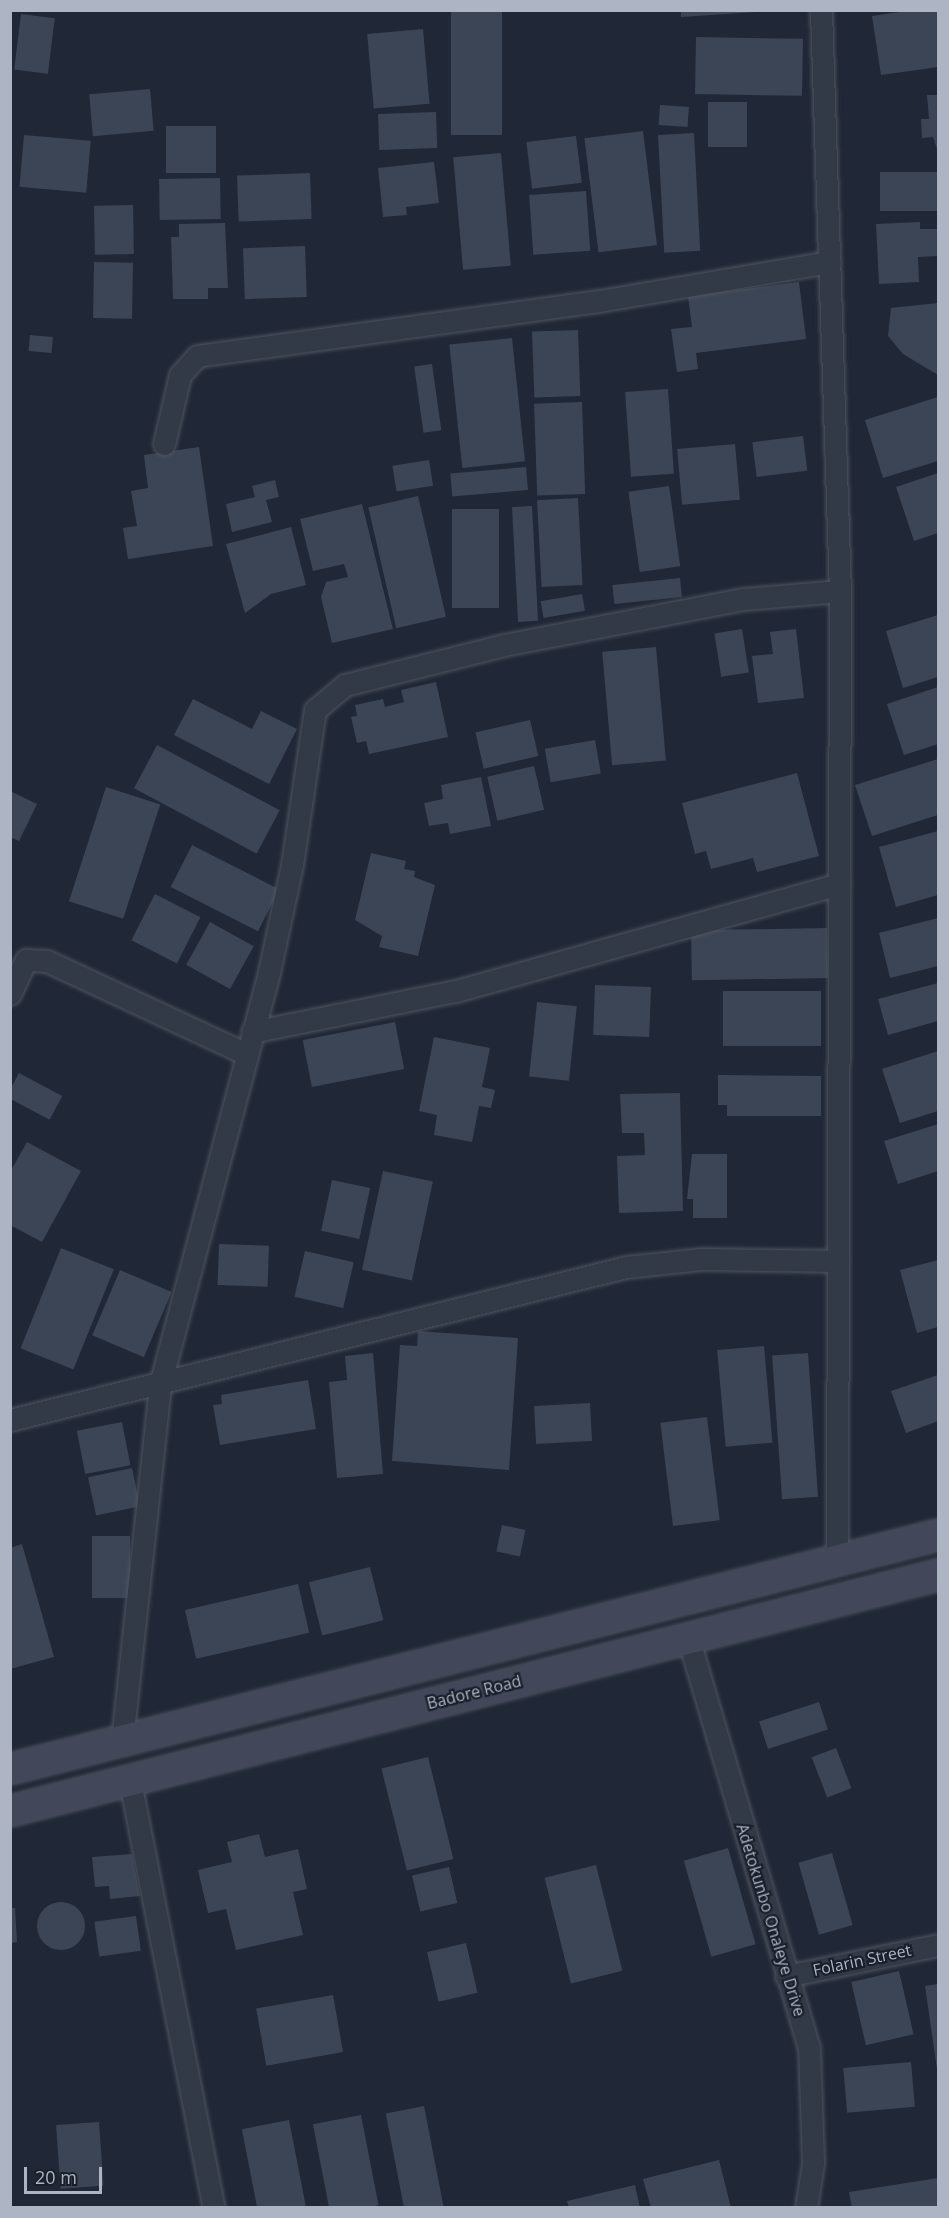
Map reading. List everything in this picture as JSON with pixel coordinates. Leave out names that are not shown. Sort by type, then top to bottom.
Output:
[{"type":"main road","points":[[10,1769],[939,1535]]},
{"type":"main road","name":"Badore Road","points":[[10,1811],[939,1575]]},
{"type":"street","points":[[821,10],[840,591],[837,1560]]},
{"type":"street","points":[[164,444],[180,375],[197,356],[599,302],[830,262]]},
{"type":"street","points":[[122,1741],[159,1385],[252,1032],[292,865],[311,719],[325,697],[345,686],[504,645],[744,599],[840,591]]},
{"type":"street","points":[[252,1032],[456,991],[839,884]]},
{"type":"street","points":[[10,994],[26,960],[47,961],[246,1054]]},
{"type":"street","points":[[10,1420],[159,1385],[626,1267],[702,1259],[838,1261]]},
{"type":"street","name":"Adetokunbo Onaleye Drive","points":[[688,1637],[786,1976],[809,2047],[813,2163],[806,2208]]},
{"type":"street","points":[[130,1781],[214,2208]]},
{"type":"street","name":"Folarin Street","points":[[786,1976],[939,1945]]},
{"type":"building","points":[[451,10],[502,10],[502,135],[451,135]]},
{"type":"building","points":[[681,10],[756,10],[756,12],[681,17]]},
{"type":"building","points":[[913,10],[938,10],[938,67],[881,75],[872,16]]},
{"type":"building","points":[[21,14],[55,18],[48,74],[14,70]]},
{"type":"building","points":[[423,29],[430,104],[374,109],[367,34]]},
{"type":"building","points":[[696,37],[803,39],[802,96],[695,94]]},
{"type":"building","points":[[150,89],[154,131],[93,136],[89,94]]},
{"type":"building","points":[[927,95],[938,95],[938,152],[933,137],[922,138],[921,119],[929,119]]},
{"type":"building","points":[[708,102],[747,102],[747,147],[708,147]]},
{"type":"building","points":[[660,105],[689,107],[688,127],[659,125]]},
{"type":"building","points":[[436,112],[437,148],[379,150],[378,114]]},
{"type":"building","points":[[166,126],[216,126],[216,173],[166,173]]},
{"type":"building","points":[[643,131],[657,245],[598,252],[584,138]]},
{"type":"building","points":[[694,133],[700,251],[664,253],[658,135]]},
{"type":"building","points":[[24,135],[91,141],[86,193],[19,187]]},
{"type":"building","points":[[576,136],[582,183],[532,189],[526,142]]},
{"type":"building","points":[[501,153],[511,266],[463,270],[453,157]]},
{"type":"building","points":[[434,162],[439,203],[406,207],[407,215],[383,217],[378,168]]},
{"type":"building","points":[[880,172],[938,172],[938,211],[880,211]]},
{"type":"building","points":[[310,173],[312,219],[239,222],[237,176]]},
{"type":"building","points":[[220,178],[221,219],[160,220],[159,179]]},
{"type":"building","points":[[586,191],[590,251],[533,255],[529,195]]},
{"type":"building","points":[[133,205],[134,254],[95,255],[94,206]]},
{"type":"building","points":[[920,222],[920,229],[938,229],[938,256],[918,257],[919,282],[879,284],[876,224]]},
{"type":"building","points":[[225,223],[228,288],[208,288],[208,299],[173,299],[171,237],[179,237],[179,224]]},
{"type":"building","points":[[305,246],[307,297],[245,299],[243,248]]},
{"type":"building","points":[[94,262],[133,263],[132,319],[93,318]]},
{"type":"building","points":[[799,282],[806,339],[696,353],[698,369],[677,372],[671,329],[692,327],[688,296]]},
{"type":"building","points":[[938,303],[938,375],[903,354],[888,336],[891,308]]},
{"type":"building","points":[[578,330],[580,396],[534,398],[532,332]]},
{"type":"building","points":[[30,335],[53,337],[52,353],[29,351]]},
{"type":"building","points":[[512,338],[525,461],[462,468],[449,345]]},
{"type":"building","points":[[432,364],[441,430],[423,433],[414,367]]},
{"type":"building","points":[[668,389],[674,474],[631,477],[625,392]]},
{"type":"building","points":[[938,397],[938,461],[883,478],[865,420]]},
{"type":"building","points":[[582,402],[585,494],[537,496],[534,404]]},
{"type":"building","points":[[803,436],[807,471],[757,477],[752,442]]},
{"type":"building","points":[[735,444],[740,500],[682,505],[677,449]]},
{"type":"building","points":[[199,447],[213,546],[128,559],[123,528],[137,526],[131,491],[148,488],[144,455]]},
{"type":"building","points":[[429,460],[433,486],[397,491],[392,466]]},
{"type":"building","points":[[526,467],[528,490],[452,497],[450,474]]},
{"type":"building","points":[[938,473],[938,533],[914,541],[896,487]]},
{"type":"building","points":[[275,480],[279,497],[266,500],[272,522],[232,532],[226,504],[255,497],[252,486]]},
{"type":"building","points":[[669,486],[680,566],[640,572],[628,492]]},
{"type":"building","points":[[418,496],[446,617],[396,628],[368,507]]},
{"type":"building","points":[[578,498],[583,585],[542,587],[537,500]]},
{"type":"building","points":[[362,504],[393,629],[332,643],[321,597],[326,582],[348,577],[344,564],[313,571],[300,519]]},
{"type":"building","points":[[532,506],[538,621],[518,622],[512,507]]},
{"type":"building","points":[[452,509],[499,509],[499,608],[452,608]]},
{"type":"building","points":[[291,527],[306,585],[271,594],[245,613],[226,544]]},
{"type":"building","points":[[680,578],[682,597],[614,604],[612,585]]},
{"type":"building","points":[[582,594],[585,611],[544,618],[541,601]]},
{"type":"building","points":[[938,615],[938,677],[903,688],[886,631]]},
{"type":"building","points":[[742,629],[749,672],[721,677],[714,633]]},
{"type":"building","points":[[796,629],[804,698],[758,703],[752,656],[773,654],[770,632]]},
{"type":"building","points":[[656,647],[666,761],[612,765],[602,652]]},
{"type":"building","points":[[436,682],[448,737],[369,754],[366,741],[357,743],[351,717],[357,716],[355,705],[383,699],[385,707],[404,702],[401,690]]},
{"type":"building","points":[[938,687],[938,744],[904,755],[887,704]]},
{"type":"building","points":[[193,699],[252,729],[261,711],[297,729],[269,784],[174,735]]},
{"type":"building","points":[[530,720],[538,756],[484,769],[475,733]]},
{"type":"building","points":[[595,740],[601,773],[551,782],[545,749]]},
{"type":"building","points":[[157,745],[280,810],[257,854],[134,788]]},
{"type":"building","points":[[938,759],[938,815],[872,836],[855,785]]},
{"type":"building","points":[[534,766],[544,810],[497,821],[487,777]]},
{"type":"building","points":[[797,773],[819,856],[757,872],[753,858],[711,869],[706,851],[695,854],[682,803]]},
{"type":"building","points":[[481,777],[491,826],[450,834],[448,823],[429,826],[424,803],[443,799],[441,785]]},
{"type":"building","points":[[106,787],[160,805],[123,919],[69,901]]},
{"type":"building","points":[[10,791],[37,804],[19,841],[10,837]]},
{"type":"building","points":[[938,831],[938,895],[896,907],[879,847]]},
{"type":"building","points":[[192,845],[279,889],[258,931],[171,887]]},
{"type":"building","points":[[371,853],[406,861],[404,869],[415,871],[414,877],[435,885],[418,956],[379,947],[382,936],[355,920]]},
{"type":"building","points":[[155,894],[200,917],[177,963],[131,940]]},
{"type":"building","points":[[938,918],[938,966],[890,978],[879,933]]},
{"type":"building","points":[[210,922],[254,946],[230,989],[186,965]]},
{"type":"building","points":[[827,928],[828,978],[692,980],[691,930]]},
{"type":"building","points":[[938,983],[938,1021],[888,1035],[878,999]]},
{"type":"building","points":[[595,985],[651,987],[649,1037],[593,1035]]},
{"type":"building","points":[[723,991],[821,991],[821,1046],[723,1046]]},
{"type":"building","points":[[537,1002],[577,1006],[569,1081],[529,1077]]},
{"type":"building","points":[[395,1022],[404,1069],[312,1087],[303,1040]]},
{"type":"building","points":[[434,1037],[490,1048],[482,1087],[495,1090],[491,1108],[479,1106],[472,1142],[434,1135],[437,1115],[419,1111]]},
{"type":"building","points":[[938,1051],[938,1111],[900,1123],[882,1069]]},
{"type":"building","points":[[19,1073],[62,1096],[50,1120],[10,1099],[10,1090]]},
{"type":"building","points":[[718,1075],[821,1076],[821,1116],[727,1116],[727,1105],[718,1105]]},
{"type":"building","points":[[680,1093],[683,1211],[619,1213],[617,1156],[645,1155],[644,1133],[622,1133],[620,1094]]},
{"type":"building","points":[[938,1124],[938,1171],[898,1184],[884,1141]]},
{"type":"building","points":[[27,1142],[81,1171],[42,1242],[10,1225],[10,1172]]},
{"type":"building","points":[[692,1154],[727,1154],[727,1218],[693,1218],[693,1199],[687,1199]]},
{"type":"building","points":[[383,1171],[433,1182],[412,1280],[362,1270]]},
{"type":"building","points":[[332,1180],[370,1188],[359,1239],[321,1231]]},
{"type":"building","points":[[219,1244],[269,1246],[268,1287],[218,1285]]},
{"type":"building","points":[[61,1248],[114,1269],[73,1369],[21,1348]]},
{"type":"building","points":[[305,1251],[354,1262],[343,1308],[294,1297]]},
{"type":"building","points":[[938,1260],[938,1327],[917,1333],[900,1270]]},
{"type":"building","points":[[120,1270],[172,1292],[144,1357],[92,1335]]},
{"type":"building","points":[[418,1331],[518,1338],[509,1470],[392,1461],[400,1345],[417,1346]]},
{"type":"building","points":[[764,1346],[772,1443],[726,1447],[717,1350]]},
{"type":"building","points":[[373,1353],[383,1474],[337,1478],[329,1382],[347,1380],[345,1356]]},
{"type":"building","points":[[808,1353],[818,1497],[782,1499],[772,1356]]},
{"type":"building","points":[[938,1375],[938,1421],[906,1433],[891,1391]]},
{"type":"building","points":[[308,1380],[316,1429],[220,1445],[213,1405],[222,1404],[221,1395]]},
{"type":"building","points":[[590,1403],[592,1441],[536,1444],[534,1406]]},
{"type":"building","points":[[707,1417],[720,1520],[673,1526],[660,1423]]},
{"type":"building","points":[[122,1422],[130,1465],[85,1474],[77,1431]]},
{"type":"building","points":[[132,1468],[140,1506],[96,1516],[88,1477]]},
{"type":"building","points":[[502,1525],[525,1530],[520,1556],[496,1551]]},
{"type":"building","points":[[92,1536],[130,1536],[130,1598],[92,1598]]},
{"type":"building","points":[[22,1544],[54,1657],[10,1669],[10,1548]]},
{"type":"building","points":[[370,1567],[383,1620],[322,1636],[309,1582]]},
{"type":"building","points":[[298,1584],[309,1633],[196,1659],[185,1610]]},
{"type":"building","points":[[819,1702],[828,1730],[768,1749],[759,1721]]},
{"type":"building","points":[[836,1748],[851,1788],[827,1797],[812,1757]]},
{"type":"building","points":[[428,1757],[453,1859],[407,1870],[381,1769]]},
{"type":"building","points":[[259,1834],[265,1857],[298,1849],[307,1889],[293,1892],[303,1935],[236,1950],[226,1909],[208,1913],[198,1870],[232,1862],[227,1842]]},
{"type":"building","points":[[728,1848],[756,1944],[711,1957],[684,1861]]},
{"type":"building","points":[[832,1853],[853,1925],[819,1935],[798,1863]]},
{"type":"building","points":[[132,1854],[140,1896],[110,1899],[109,1886],[95,1887],[92,1857]]},
{"type":"building","points":[[596,1865],[622,1971],[571,1984],[545,1878]]},
{"type":"building","points":[[449,1867],[457,1903],[420,1912],[412,1876]]},
{"type":"building","points":[[56,1902],[66,1902],[78,1909],[85,1921],[85,1931],[78,1943],[66,1950],[56,1950],[41,1939],[37,1931],[37,1921],[48,1906]]},
{"type":"building","points":[[10,1908],[15,1908],[17,1942],[10,1943]]},
{"type":"building","points":[[136,1916],[141,1951],[99,1957],[94,1922]]},
{"type":"building","points":[[466,1943],[477,1993],[438,2002],[427,1952]]},
{"type":"building","points":[[899,1971],[914,2034],[866,2045],[851,1982]]},
{"type":"building","points":[[938,1984],[938,2069],[937,2069],[925,1986]]},
{"type":"building","points":[[333,1995],[343,2052],[266,2066],[256,2009]]},
{"type":"building","points":[[911,2062],[915,2107],[847,2113],[843,2068]]},
{"type":"building","points":[[424,2106],[443,2206],[404,2208],[386,2113]]},
{"type":"building","points":[[361,2115],[379,2205],[365,2208],[329,2208],[313,2124]]},
{"type":"building","points":[[289,2120],[306,2208],[257,2208],[242,2129]]},
{"type":"building","points":[[99,2122],[103,2186],[61,2189],[56,2125]]},
{"type":"building","points":[[719,2160],[731,2208],[651,2208],[643,2179]]},
{"type":"building","points":[[938,2178],[938,2208],[852,2208],[849,2192]]},
{"type":"building","points":[[635,2185],[640,2208],[569,2208],[567,2201]]}]
